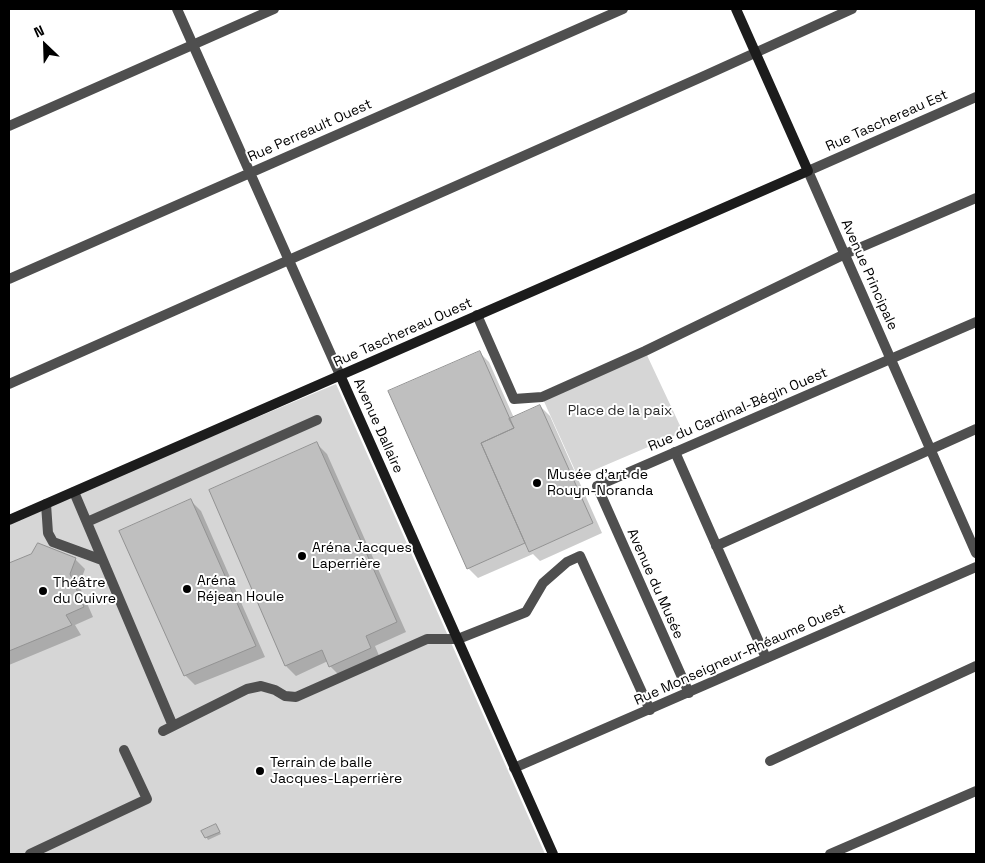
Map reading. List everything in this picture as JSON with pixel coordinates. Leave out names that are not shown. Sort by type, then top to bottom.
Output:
[{"type":"street","name":"Avenue Dallaire","points":[[177,9],[553,854]]},
{"type":"street","points":[[9,126],[274,9]]},
{"type":"street","name":"Rue Perreault Ouest","points":[[9,278],[623,9]]},
{"type":"street","name":"Avenue Principale","points":[[736,9],[976,553]]},
{"type":"street","points":[[9,384],[852,9]]},
{"type":"street","name":"Rue Taschereau Est","points":[[808,171],[976,97]]},
{"type":"street","name":"Rue Taschereau Ouest","points":[[9,520],[808,171]]},
{"type":"street","points":[[477,315],[514,399],[542,397],[646,351],[844,254],[976,198]]},
{"type":"street","name":"Rue du Cardinal-Bégin Ouest","points":[[597,486],[976,322]]},
{"type":"street","points":[[87,522],[317,420]]},
{"type":"street","points":[[716,546],[976,429]]},
{"type":"street","points":[[675,452],[766,658]]},
{"type":"street","name":"Avenue du Musée","points":[[597,486],[689,693]]},
{"type":"street","points":[[74,492],[173,726]]},
{"type":"street","points":[[46,504],[48,533],[53,542],[102,560]]},
{"type":"street","points":[[163,731],[247,689],[261,686],[275,690],[285,696],[296,697],[427,639],[458,638],[526,612],[543,583],[567,562],[580,556],[650,710]]},
{"type":"street","name":"Rue Monseigneur-Rhéaume Ouest","points":[[514,768],[976,567]]},
{"type":"street","points":[[770,761],[976,666]]},
{"type":"street","points":[[30,854],[147,799],[124,750]]},
{"type":"street","points":[[830,854],[976,791]]},
{"type":"green space","name":"Place de la paix","points":[[645,351],[683,432],[578,477],[542,397]]},
{"type":"green space","points":[[336,384],[545,854],[9,854],[9,522]]},
{"type":"building","points":[[480,351],[514,428],[481,443],[525,543],[467,569],[388,391]]},
{"type":"building","name":"Musée d'art de Rouyn-Noranda","points":[[540,405],[593,523],[529,552],[481,443],[514,428],[509,419]]},
{"type":"building","name":"Aréna Jacques Laperrière","points":[[317,442],[397,622],[366,636],[371,648],[329,667],[322,650],[285,666],[209,490]]},
{"type":"building","name":"Aréna Réjean Houle","points":[[191,499],[256,646],[184,676],[119,531]]},
{"type":"building","name":"Théâtre du Cuivre","points":[[38,543],[76,558],[70,574],[84,607],[66,615],[72,625],[9,651],[9,563],[31,554]]},
{"type":"building","points":[[216,824],[220,832],[205,838],[201,831]]},
{"type":"place","name":"Musée d'art de Rouyn-Noranda","points":[[537,483]]},
{"type":"place","name":"Aréna Jacques Laperrière","points":[[302,556]]},
{"type":"place","name":"Aréna Réjean Houle","points":[[187,589]]},
{"type":"place","name":"Théâtre du Cuivre","points":[[43,591]]},
{"type":"place","name":"Terrain de balle Jacques-Laperrière","points":[[260,771]]}]
